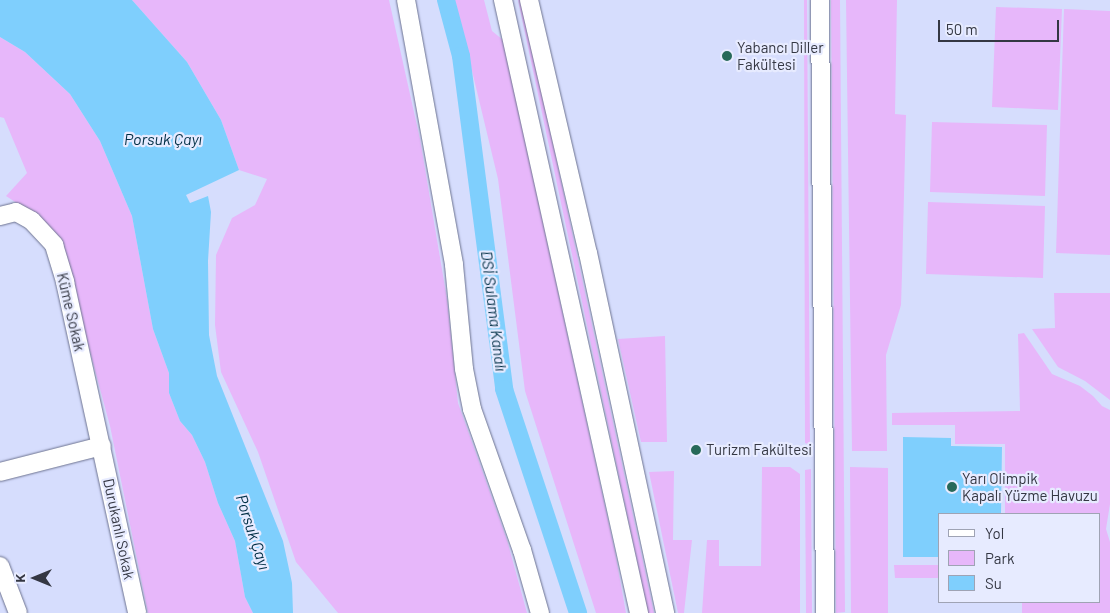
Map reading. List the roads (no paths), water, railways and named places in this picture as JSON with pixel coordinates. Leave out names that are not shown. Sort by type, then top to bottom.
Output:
[{"type":"street","points":[[406,0],[454,266],[464,369],[472,409],[522,550],[540,613]]},
{"type":"street","points":[[503,0],[639,613]]},
{"type":"street","points":[[529,0],[588,253],[665,613]]},
{"type":"street","points":[[820,0],[826,613]]},
{"type":"street","name":"Küme Sokak","points":[[0,216],[16,212],[32,221],[54,245],[65,282],[93,418],[102,446]]},
{"type":"street","points":[[0,472],[102,446]]},
{"type":"street","name":"Durukanlı Sokak","points":[[102,446],[137,613]]},
{"type":"street","points":[[0,566],[18,613]]},
{"type":"water","name":"Porsuk Çayı","points":[[0,0],[132,0],[187,62],[221,120],[239,170],[186,195],[190,203],[208,196],[211,212],[208,261],[209,335],[217,376],[283,541],[292,583],[293,613],[253,613],[245,597],[235,541],[218,503],[205,462],[192,435],[180,421],[169,393],[169,373],[153,329],[132,216],[100,141],[70,94],[25,52],[0,37]]},
{"type":"water","name":"Yarı Olimpik Kapalı Yüzme Havuzu","points":[[903,437],[951,438],[951,446],[1002,447],[1001,513],[938,513],[938,557],[903,557]]},
{"type":"waterway","name":"DSİ Sulama Kanalı","points":[[446,0],[461,56],[504,389],[578,613]]},
{"type":"place","name":"Yabancı Diller Fakültesi","points":[[727,56]]},
{"type":"place","name":"Turizm Fakültesi","points":[[696,450]]},
{"type":"place","name":"Yarı Olimpik Kapalı Yüzme Havuzu","points":[[952,487]]}]
